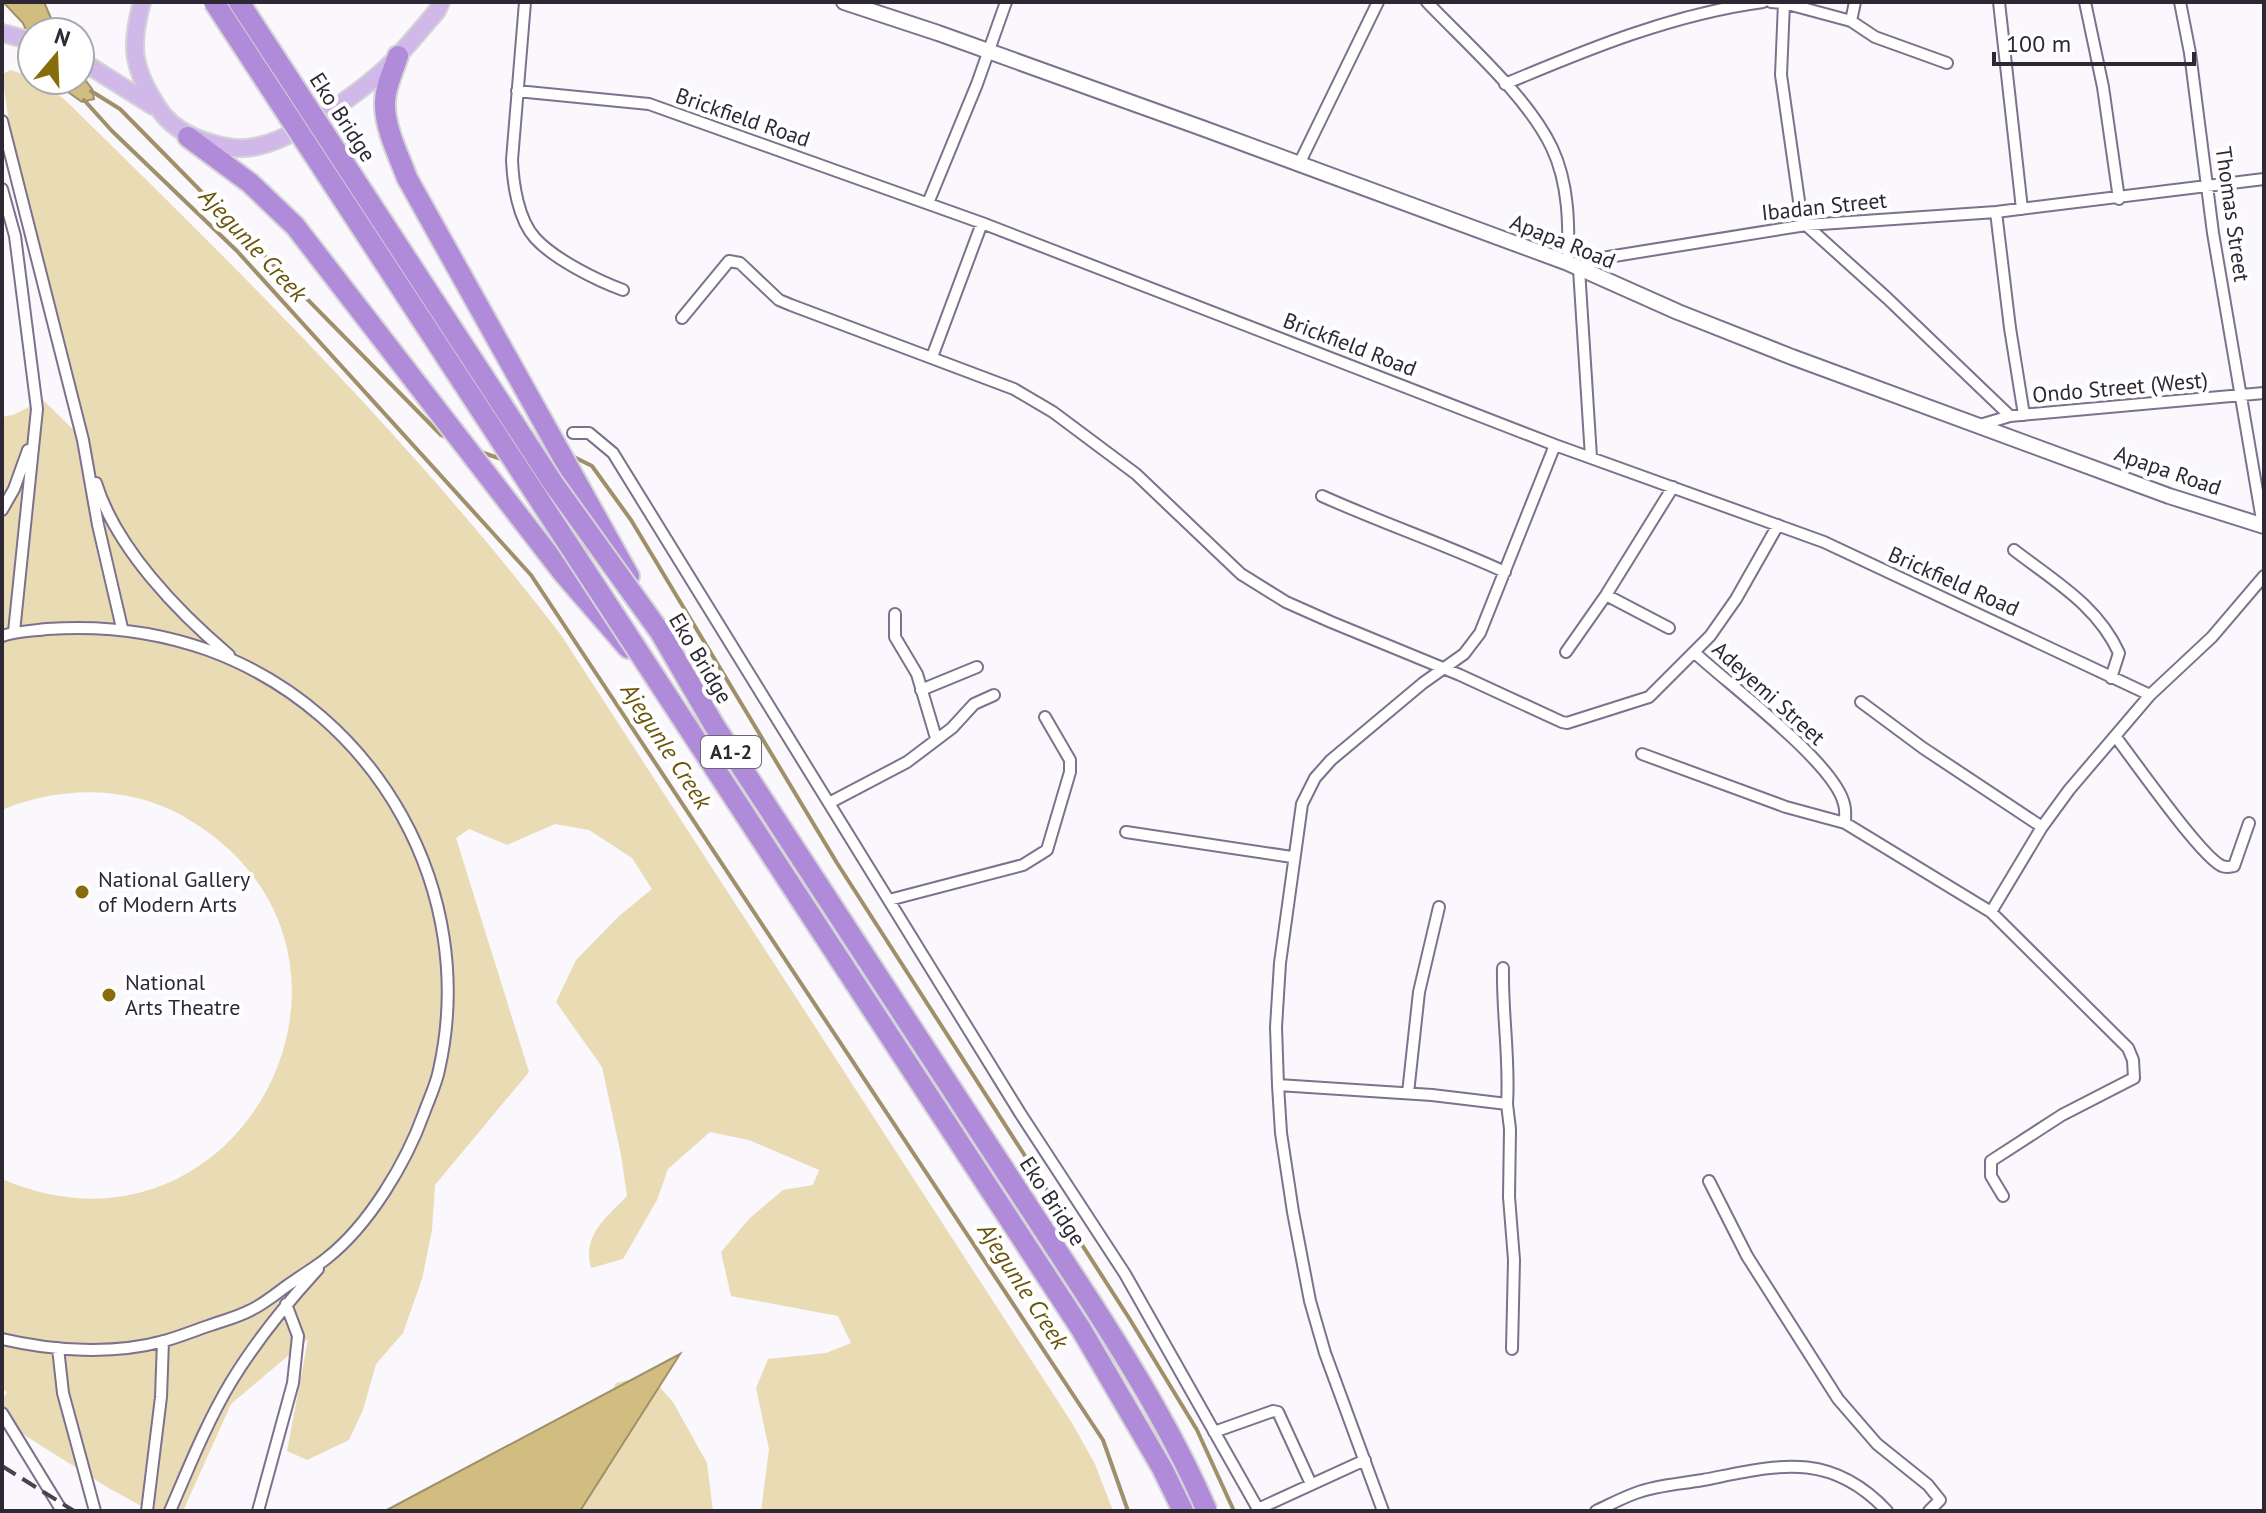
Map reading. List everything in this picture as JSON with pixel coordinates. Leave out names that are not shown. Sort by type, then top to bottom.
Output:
[{"type":"highway","name":"Eko Bridge","points":[[214,2],[527,476],[659,684],[1081,1329],[1162,1468],[1183,1511]]},
{"type":"highway","name":"Eko Bridge","points":[[239,2],[553,483],[660,632],[723,738],[1139,1379],[1188,1467],[1207,1511]]},
{"type":"highway","points":[[398,56],[384,106],[407,178],[660,632]]},
{"type":"highway","points":[[188,137],[250,183],[295,226],[563,573],[659,684]]},
{"type":"main road","points":[[142,2],[135,28],[135,52],[141,80],[160,111]]},
{"type":"main road","points":[[96,69],[160,111],[188,137],[227,147],[254,148],[286,136],[317,119],[398,56],[442,5]]},
{"type":"street","points":[[525,2],[513,179],[534,237],[553,253],[607,285],[623,290]]},
{"type":"street","name":"Apapa Road","points":[[844,2],[1299,164],[1574,266],[1763,346],[2169,496],[2264,526]]},
{"type":"street","points":[[928,203],[977,84],[1006,2]]},
{"type":"street","points":[[1299,164],[1378,2]]},
{"type":"street","points":[[1427,2],[1539,124],[1557,160],[1568,204],[1591,457]]},
{"type":"street","points":[[1505,84],[1588,50],[1683,17],[1763,2]]},
{"type":"street","points":[[1771,2],[1851,21],[1875,37],[1947,63]]},
{"type":"street","points":[[1851,21],[1855,2]]},
{"type":"street","points":[[1999,2],[2022,209]]},
{"type":"street","points":[[2085,2],[2103,87],[2119,199]]},
{"type":"street","name":"Thomas Street","points":[[2180,2],[2240,396],[2264,526]]},
{"type":"street","points":[[1784,3],[1781,75],[1801,215],[1806,225],[2010,416]]},
{"type":"street","name":"Brickfield Road","points":[[517,91],[649,104],[928,203],[1555,445],[1824,542],[2150,695]]},
{"type":"street","points":[[2,121],[83,440],[102,503],[159,589],[202,632],[237,661],[296,695],[348,740],[391,794],[422,855],[437,899],[444,942],[448,990],[446,1036],[439,1073],[413,1146],[376,1205],[286,1304],[231,1382],[170,1511]]},
{"type":"street","points":[[2,164],[14,162]]},
{"type":"street","name":"Ibadan Street","points":[[1574,266],[1602,258],[1806,225],[1996,212],[2264,179]]},
{"type":"street","points":[[2,189],[15,236],[37,409],[14,632]]},
{"type":"street","points":[[1996,212],[2024,415]]},
{"type":"street","points":[[932,357],[982,223]]},
{"type":"street","points":[[682,318],[729,261],[740,263],[779,300],[1014,389],[1053,412],[1136,474],[1241,574],[1275,595],[1567,723],[1649,697],[1695,653],[1736,599],[1778,525]]},
{"type":"street","name":"Ondo Street (West)","points":[[1980,425],[2010,416],[2264,393]]},
{"type":"street","points":[[2,510],[14,489],[34,433]]},
{"type":"street","points":[[573,433],[589,433],[613,453],[1020,1113],[1125,1274],[1258,1510],[1365,1460]]},
{"type":"street","points":[[83,440],[98,525],[122,628]]},
{"type":"street","points":[[1383,1511],[1325,1353],[1310,1301],[1281,1133],[1276,1027],[1292,857],[1302,804],[1315,778],[1331,760],[1464,654],[1480,633],[1555,445]]},
{"type":"street","points":[[1566,652],[1606,595],[1673,487]]},
{"type":"street","points":[[1322,496],[1505,572]]},
{"type":"street","points":[[2014,550],[2084,602],[2103,622],[2119,653],[2111,678]]},
{"type":"street","points":[[1991,912],[2042,827],[2115,736],[2150,695],[2212,637],[2264,576]]},
{"type":"street","points":[[1606,595],[1669,628]]},
{"type":"street","points":[[895,614],[895,637],[917,674],[936,738]]},
{"type":"street","points":[[2,636],[62,628],[122,628],[178,640],[237,661]]},
{"type":"street","name":"Adeyemi Street","points":[[1695,653],[1823,769],[1844,802],[1845,823]]},
{"type":"street","points":[[921,690],[977,667]]},
{"type":"street","points":[[829,803],[907,762],[952,728],[974,704],[994,695]]},
{"type":"street","points":[[1861,702],[1923,748],[2042,827]]},
{"type":"street","points":[[889,900],[1023,865],[1047,850],[1070,772],[1070,760],[1045,717]]},
{"type":"street","points":[[2115,736],[2214,861],[2224,867],[2234,866],[2249,823]]},
{"type":"street","points":[[1642,754],[1786,807],[1845,823],[1991,912],[2128,1048],[2133,1060],[2134,1078],[2062,1115],[1991,1161],[1991,1176],[2003,1196]]},
{"type":"street","points":[[1126,832],[1292,857]]},
{"type":"street","points":[[1408,1093],[1419,992],[1439,907]]},
{"type":"street","points":[[1503,968],[1504,1030],[1509,1063],[1509,1197],[1514,1260],[1512,1349]]},
{"type":"street","points":[[1278,1085],[1408,1093],[1507,1104]]},
{"type":"street","points":[[1709,1181],[1747,1256],[1838,1399],[1877,1444],[1928,1485],[1940,1500],[1929,1511]]},
{"type":"street","points":[[2,1339],[58,1348],[128,1347],[163,1341],[252,1310],[329,1257]]},
{"type":"street","points":[[258,1511],[293,1383],[298,1336],[286,1304]]},
{"type":"street","points":[[147,1511],[161,1397],[163,1341]]},
{"type":"street","points":[[58,1348],[63,1393],[95,1511]]},
{"type":"street","points":[[1214,1432],[1273,1411],[1278,1412],[1311,1484]]},
{"type":"street","points":[[2,1413],[62,1511]]},
{"type":"street","points":[[1596,1511],[1637,1493],[1670,1484],[1771,1466],[1796,1465],[1822,1469],[1851,1483],[1887,1511]]},
{"type":"shaded area","points":[[3,2],[44,2],[50,16],[16,16]]},
{"type":"shaded area","points":[[11,70],[16,72],[16,96],[60,96],[65,100],[195,228],[385,426],[446,494],[561,635],[1072,1423],[1095,1464],[1113,1511],[761,1511],[769,1449],[756,1388],[768,1359],[826,1353],[851,1343],[838,1316],[731,1296],[721,1252],[750,1218],[783,1190],[813,1185],[819,1170],[749,1140],[710,1132],[668,1169],[657,1200],[623,1259],[591,1268],[589,1256],[593,1237],[627,1196],[602,1067],[556,1002],[576,960],[619,916],[652,889],[632,858],[589,830],[555,824],[507,845],[469,829],[456,838],[529,1072],[435,1185],[432,1230],[422,1279],[403,1333],[376,1364],[363,1410],[349,1440],[307,1460],[287,1451],[308,1339],[231,1404],[183,1511],[151,1511],[2,1421],[2,1401],[7,1392],[2,1389],[2,1179],[88,1199],[164,1185],[226,1144],[269,1086],[290,1016],[286,943],[251,873],[183,816],[139,799],[93,792],[47,796],[2,810],[2,417],[43,400],[86,442],[11,137],[2,74]]},
{"type":"shaded area","points":[[74,96],[93,96],[94,99],[82,102]]},
{"type":"shaded area","points":[[680,1354],[580,1511],[385,1511]]},
{"type":"shaded area","points":[[649,1375],[673,1402],[707,1463],[713,1511],[540,1511],[588,1438],[616,1383]]},
{"type":"waterway","points":[[96,94],[120,109],[441,435],[448,438]]},
{"type":"waterway","name":"Ajegunle Creek","points":[[84,100],[237,251],[531,575],[1103,1440],[1128,1511]]},
{"type":"waterway","points":[[478,451],[504,460]]},
{"type":"waterway","points":[[568,454],[592,466],[631,520],[837,863],[1129,1318],[1197,1430],[1234,1511]]},
{"type":"railway","points":[[2,1466],[74,1511]]},
{"type":"place","name":"National Gallery of Modern Arts","points":[[82,892]]},
{"type":"place","name":"National Arts Theatre","points":[[109,995]]}]
